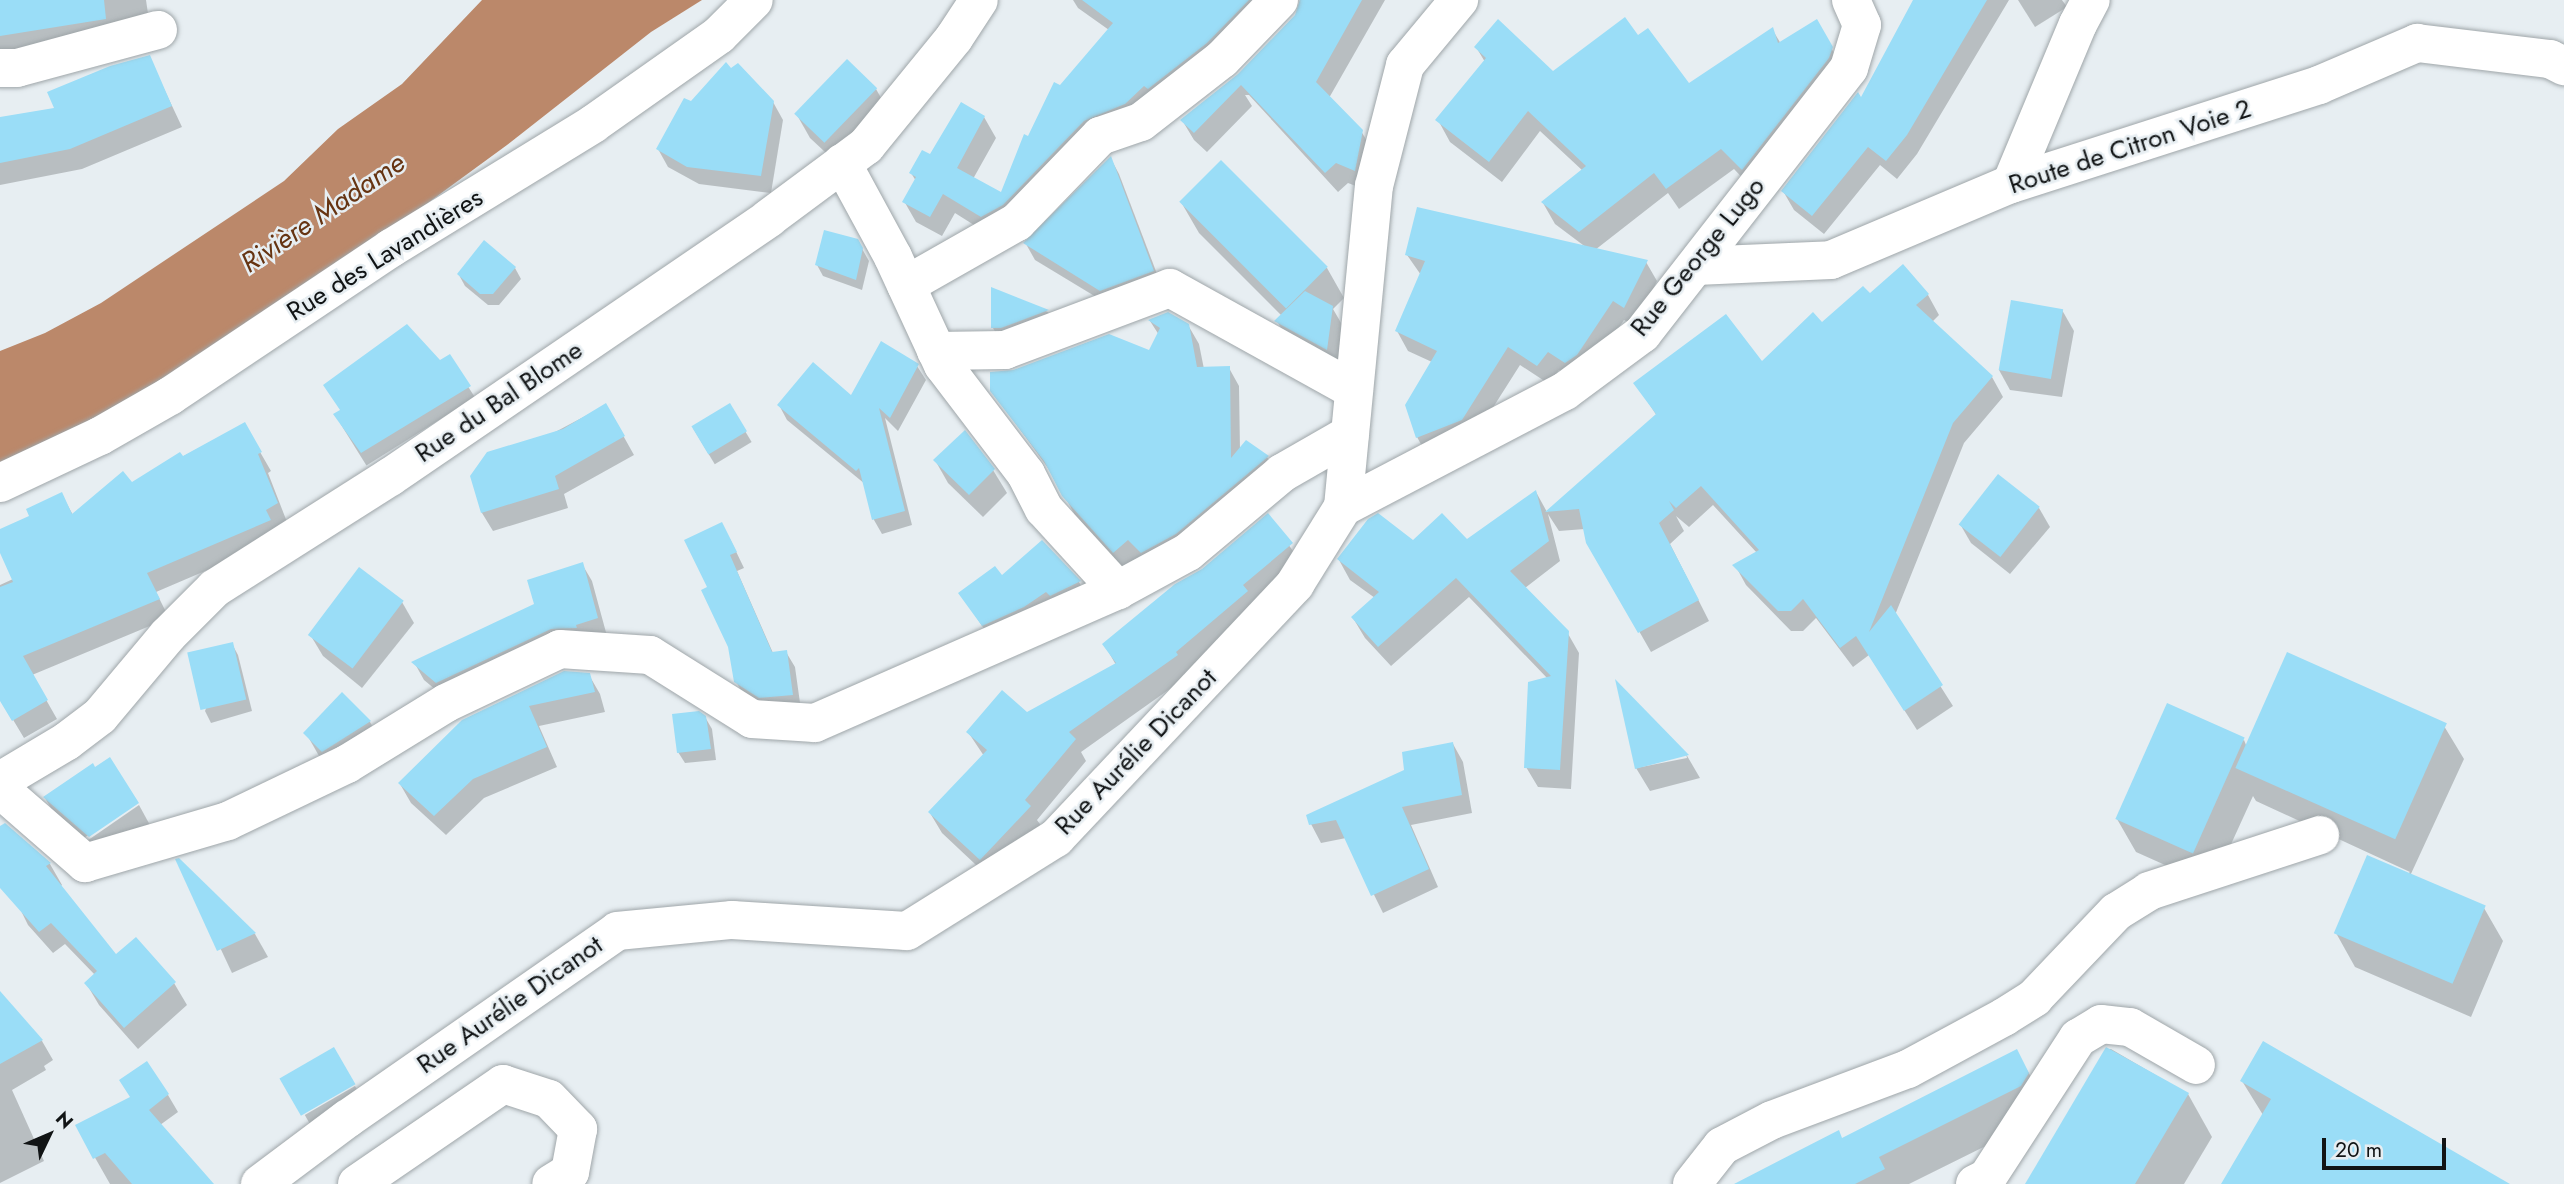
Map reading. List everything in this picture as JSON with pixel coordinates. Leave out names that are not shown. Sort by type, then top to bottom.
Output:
[{"type":"street","name":"Rue des Lavandières","points":[[0,483],[100,436],[170,396],[391,248],[593,124],[719,35],[754,0]]},
{"type":"street","name":"Rue du Bal Blome","points":[[0,781],[67,741],[100,716],[168,635],[215,587],[390,477],[769,218],[866,146],[954,38],[979,0]]},
{"type":"street","points":[[906,285],[1017,222],[1100,136],[1141,122],[1222,59],[1279,0]]},
{"type":"street","name":"Rue Aurélie Dicanot","points":[[260,1184],[347,1119],[617,931],[732,920],[907,931],[1056,838],[1295,584],[1343,507],[1374,186],[1405,65],[1460,0]]},
{"type":"street","name":"Rue George Lugo","points":[[1343,507],[1565,391],[1642,334],[1849,68],[1862,24],[1851,0]]},
{"type":"street","points":[[2011,184],[2078,24],[2091,0]]},
{"type":"street","points":[[0,68],[18,68],[158,30]]},
{"type":"street","name":"Route de Citron Voie 2","points":[[1696,266],[1831,260],[2011,184],[2319,85],[2417,43],[2550,59],[2564,66]]},
{"type":"street","points":[[842,163],[906,285],[943,365],[1026,474],[1044,509],[1118,590]]},
{"type":"street","points":[[936,351],[1004,350],[1170,288],[1354,390]]},
{"type":"street","points":[[0,789],[85,863],[228,821],[347,764],[446,703],[561,649],[650,655],[752,719],[815,723],[1118,590],[1188,552],[1282,473],[1350,434]]},
{"type":"street","points":[[1692,1184],[1721,1146],[1772,1120],[1908,1069],[2014,1011],[2034,998],[2116,912],[2149,891],[2320,835]]},
{"type":"street","points":[[1981,1181],[2078,1038],[2101,1024],[2130,1027],[2196,1065]]},
{"type":"street","points":[[357,1184],[503,1084],[549,1099],[579,1129],[570,1172],[551,1184]]},
{"type":"water","name":"Rivière Madame","points":[[482,0],[702,0],[651,32],[507,145],[287,306],[0,481],[0,351],[45,333],[101,303],[284,181],[338,129],[402,84]]},
{"type":"building","points":[[0,0],[104,0],[106,19],[0,36]]},
{"type":"building","points":[[1082,0],[1249,0],[1207,43],[1148,89],[1144,86],[1125,104],[1084,121],[1003,205],[981,217],[943,194],[930,217],[902,202],[916,177],[909,173],[922,150],[930,154],[961,102],[985,116],[957,168],[1001,192],[1024,134],[1028,136],[1054,82],[1060,85],[1113,23]]},
{"type":"building","points":[[1300,0],[1362,0],[1316,82],[1363,130],[1355,171],[1336,163],[1325,173],[1241,85],[1194,133],[1180,120],[1238,74],[1295,15]]},
{"type":"building","points":[[1913,0],[1987,0],[1907,135],[1886,161],[1868,147],[1812,216],[1781,191],[1858,92],[1861,97]]},
{"type":"building","points":[[1625,17],[1638,35],[1648,28],[1689,83],[1773,27],[1778,43],[1817,19],[1833,47],[1829,58],[1742,170],[1721,149],[1666,189],[1654,173],[1579,232],[1541,202],[1586,166],[1528,111],[1489,162],[1435,120],[1486,58],[1474,47],[1498,19],[1553,71]]},
{"type":"building","points":[[150,55],[172,106],[70,149],[0,163],[0,117],[54,108],[47,92],[110,66]]},
{"type":"building","points":[[847,59],[877,88],[824,143],[794,114]]},
{"type":"building","points":[[726,62],[731,68],[738,63],[774,101],[761,176],[687,167],[656,149],[684,98],[691,101]]},
{"type":"building","points":[[1111,156],[1154,271],[1100,291],[1023,243]]},
{"type":"building","points":[[1221,160],[1328,267],[1286,308],[1179,202]]},
{"type":"building","points":[[1417,207],[1648,260],[1624,308],[1613,301],[1577,355],[1565,363],[1548,352],[1537,366],[1508,347],[1462,420],[1416,438],[1405,405],[1437,351],[1395,331],[1425,261],[1405,255]]},
{"type":"building","points":[[824,230],[858,239],[863,248],[856,280],[815,265]]},
{"type":"building","points":[[484,240],[516,267],[493,294],[480,294],[457,274]]},
{"type":"building","points":[[1903,264],[1929,294],[1916,305],[1993,376],[1953,423],[1869,632],[1891,605],[1943,685],[1904,711],[1856,636],[1840,648],[1803,599],[1791,611],[1778,611],[1732,565],[1759,550],[1701,486],[1676,508],[1669,501],[1674,510],[1659,523],[1699,600],[1638,633],[1586,543],[1579,509],[1545,512],[1656,414],[1633,383],[1726,314],[1762,361],[1813,312],[1822,322],[1863,286],[1870,293]]},
{"type":"building","points":[[991,287],[1049,310],[1001,328],[991,328]]},
{"type":"building","points":[[1305,291],[1333,306],[1327,350],[1274,321]]},
{"type":"building","points":[[2011,300],[2063,309],[2051,379],[1999,370]]},
{"type":"building","points":[[1168,312],[1189,324],[1197,367],[1230,366],[1231,458],[1246,440],[1269,456],[1176,534],[1141,553],[1128,540],[1113,553],[1062,496],[1044,461],[990,391],[990,372],[1013,370],[1109,334],[1149,350],[1160,328],[1148,320]]},
{"type":"building","points":[[407,324],[440,360],[450,354],[471,386],[361,453],[333,414],[340,410],[323,385]]},
{"type":"building","points":[[881,341],[919,364],[890,418],[879,408],[905,511],[872,520],[859,468],[856,471],[777,405],[813,362],[851,395]]},
{"type":"building","points":[[606,403],[625,436],[555,476],[559,489],[481,513],[470,476],[487,452],[563,429]]},
{"type":"building","points":[[730,403],[747,431],[708,454],[691,426]]},
{"type":"building","points":[[245,422],[262,452],[258,454],[278,503],[266,510],[271,520],[147,573],[160,599],[23,656],[48,700],[12,721],[0,701],[0,587],[13,582],[0,553],[0,529],[29,516],[26,509],[62,492],[72,514],[123,471],[132,482],[180,452],[183,456]]},
{"type":"building","points":[[965,430],[995,469],[969,495],[933,460]]},
{"type":"building","points":[[1998,474],[2040,507],[2000,557],[1959,524]]},
{"type":"building","points":[[1536,490],[1549,541],[1510,571],[1569,631],[1560,770],[1524,768],[1528,682],[1551,676],[1456,578],[1378,647],[1351,617],[1379,592],[1337,559],[1368,519],[1378,513],[1413,540],[1442,513],[1467,539]]},
{"type":"building","points":[[1268,513],[1293,543],[1243,585],[1248,591],[1176,652],[1178,655],[1069,732],[1076,739],[1025,800],[1031,806],[980,860],[928,812],[987,750],[966,732],[1002,690],[1027,712],[1116,663],[1102,644],[1175,584],[1202,569]]},
{"type":"building","points":[[722,522],[737,552],[730,555],[772,652],[787,650],[793,695],[759,698],[734,682],[728,647],[701,590],[707,587],[684,540]]},
{"type":"building","points":[[1042,540],[1081,581],[1050,596],[1046,592],[1024,607],[982,626],[958,593],[995,566],[1002,575]]},
{"type":"building","points":[[583,562],[598,618],[576,625],[577,628],[551,629],[436,683],[411,662],[534,604],[527,580]]},
{"type":"building","points":[[359,567],[404,601],[353,669],[308,635]]},
{"type":"building","points":[[233,642],[246,699],[200,710],[187,653]]},
{"type":"building","points":[[2287,652],[2447,723],[2395,839],[2235,768]]},
{"type":"building","points":[[564,671],[590,673],[595,692],[529,706],[547,747],[473,779],[434,816],[398,783],[462,720]]},
{"type":"building","points":[[1615,679],[1689,755],[1635,769]]},
{"type":"building","points":[[342,692],[371,721],[322,752],[303,733]]},
{"type":"building","points":[[2167,703],[2245,738],[2193,854],[2115,819]]},
{"type":"building","points":[[699,711],[706,716],[711,749],[677,753],[672,714]]},
{"type":"building","points":[[1453,742],[1462,795],[1402,807],[1429,869],[1371,896],[1336,820],[1309,825],[1306,815],[1404,770],[1402,752]]},
{"type":"building","points":[[110,757],[139,803],[89,837],[43,797],[93,763],[95,767]]},
{"type":"building","points":[[5,823],[51,863],[46,866],[116,954],[136,937],[176,982],[124,1028],[84,983],[97,971],[51,923],[39,932],[0,888],[0,826]]},
{"type":"building","points":[[2367,855],[2486,905],[2453,984],[2334,933]]},
{"type":"building","points":[[179,858],[256,933],[217,951],[175,859]]},
{"type":"building","points":[[0,991],[43,1040],[0,1064]]},
{"type":"building","points":[[2263,1041],[2510,1184],[2221,1184],[2271,1099],[2240,1081]]},
{"type":"building","points":[[334,1047],[355,1084],[301,1116],[279,1078]]},
{"type":"building","points":[[2106,1047],[2189,1093],[2135,1184],[2025,1184]]},
{"type":"building","points":[[2017,1049],[2029,1073],[2021,1086],[1879,1157],[1885,1169],[1855,1184],[1734,1184],[1839,1130],[1842,1138]]},
{"type":"building","points":[[147,1061],[169,1094],[149,1110],[214,1184],[132,1184],[105,1153],[93,1159],[75,1125],[130,1097],[119,1080]]}]
